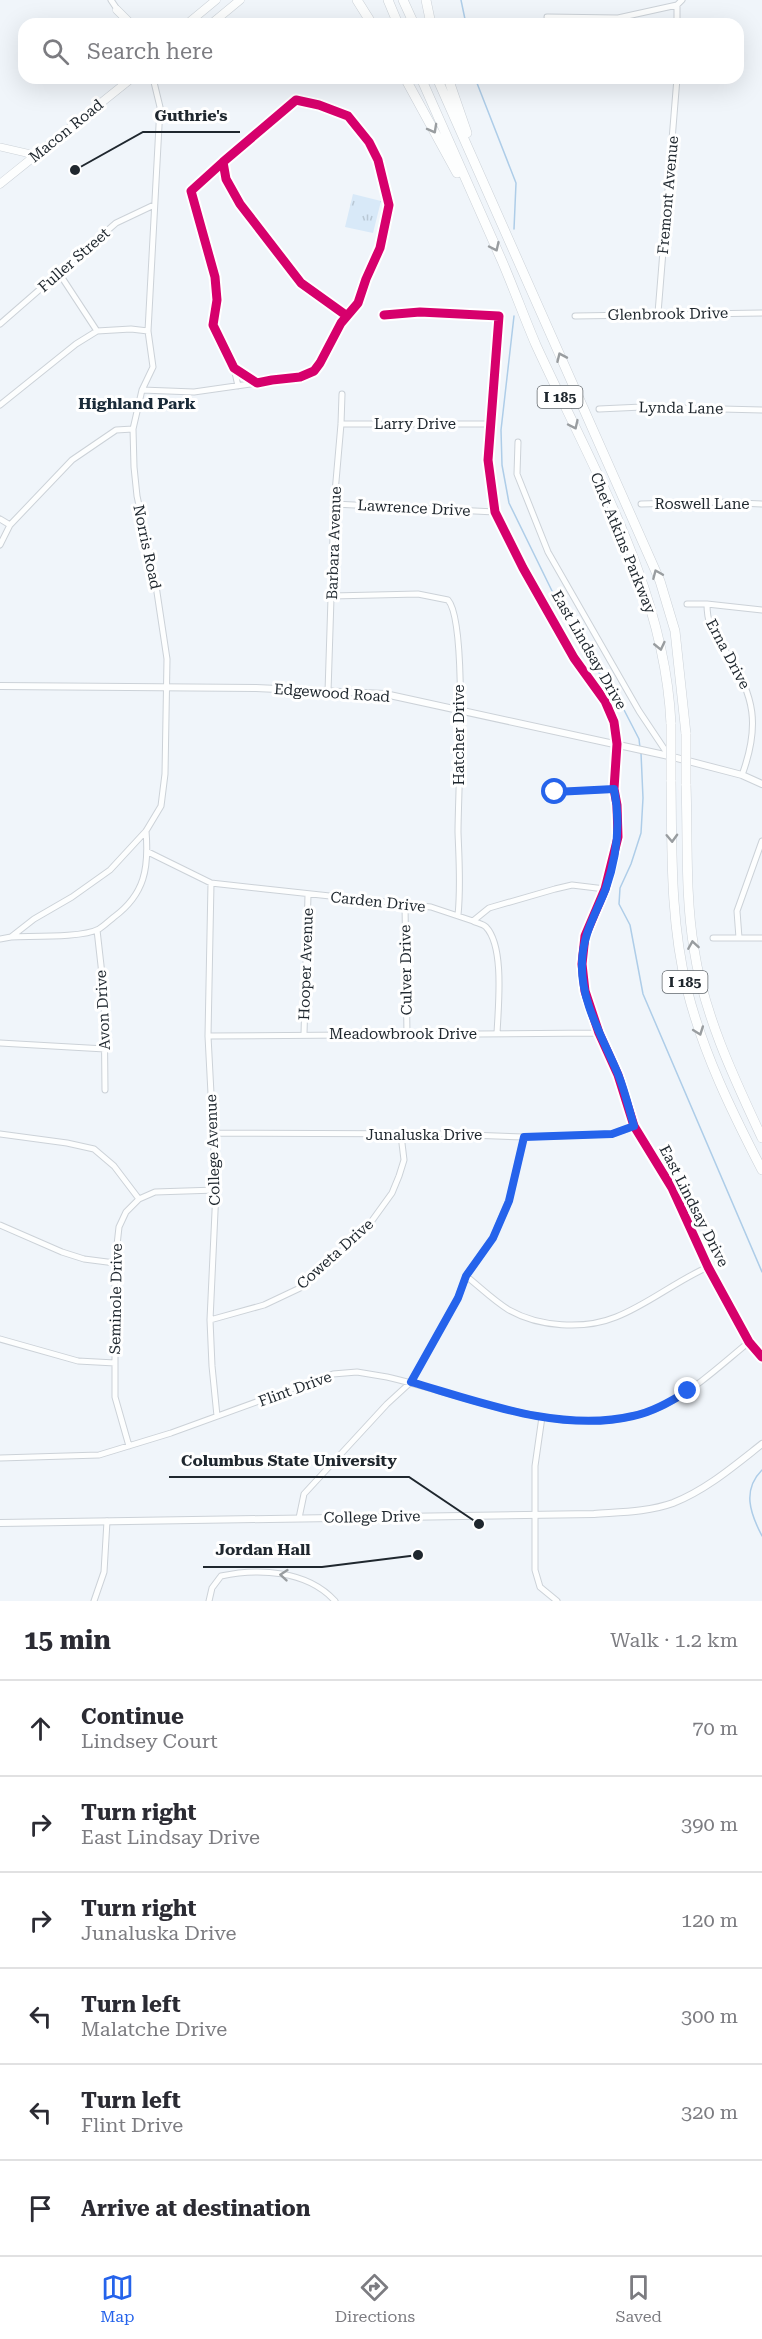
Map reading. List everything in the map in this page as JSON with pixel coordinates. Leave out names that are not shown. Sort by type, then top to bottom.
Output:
[{"type":"highway","points":[[357,0],[368,18]]},
{"type":"highway","points":[[388,0],[396,18]]},
{"type":"highway","points":[[403,0],[411,18]]},
{"type":"highway","points":[[426,0],[430,18]]},
{"type":"highway","points":[[408,84],[485,225]]},
{"type":"highway","name":"Chet Atkins Parkway","points":[[424,84],[634,562],[651,607],[670,696],[674,900],[680,955],[687,989],[716,1076],[762,1170]]},
{"type":"highway","name":"Chet Atkins Parkway","points":[[440,84],[660,581],[675,631],[686,734],[690,924],[699,976],[740,1092],[762,1138]]},
{"type":"highway","points":[[450,84],[489,198]]},
{"type":"main road","points":[[194,18],[216,0]]},
{"type":"main road","points":[[218,18],[240,0]]},
{"type":"main road","points":[[117,10],[125,18]]},
{"type":"main road","name":"Macon Road","points":[[0,184],[124,84]]},
{"type":"main road","points":[[0,147],[35,155]]},
{"type":"street","points":[[111,0],[122,18]]},
{"type":"street","points":[[547,17],[618,18],[679,2],[678,18]]},
{"type":"street","name":"Norris Road","points":[[0,939],[11,937],[34,919],[72,897],[110,870],[146,831],[161,806],[165,774],[167,659],[155,579],[137,496],[133,429],[142,390],[153,367],[148,330],[154,205],[159,165],[160,107],[154,84]]},
{"type":"street","name":"Fremont Avenue","points":[[658,313],[677,84]]},
{"type":"street","points":[[142,390],[194,392],[300,378],[314,370],[331,346],[341,322],[358,303],[380,248],[389,205],[378,160],[369,142],[348,116],[296,100],[191,191],[215,277],[216,300],[213,325],[234,368],[238,386]]},
{"type":"street","points":[[223,162],[226,179],[240,204],[294,275],[301,283],[347,316]]},
{"type":"street","name":"Fuller Street","points":[[0,324],[116,223],[154,205]]},
{"type":"street","points":[[59,273],[97,331]]},
{"type":"street","name":"East Lindsay Drive","points":[[384,315],[420,312],[499,316],[488,460],[495,512],[568,648],[604,701],[614,722],[617,744],[614,789],[618,837],[605,889],[585,936],[582,964],[585,991],[599,1033],[618,1076],[634,1126],[672,1188],[708,1267],[749,1342],[762,1357]]},
{"type":"street","name":"Glenbrook Drive","points":[[574,316],[762,312]]},
{"type":"street","points":[[0,405],[76,344],[97,331],[148,330]]},
{"type":"street","points":[[234,368],[257,383]]},
{"type":"street","name":"Barbara Avenue","points":[[328,692],[334,504],[342,394]]},
{"type":"street","name":"Lynda Lane","points":[[599,409],[642,406],[762,410]]},
{"type":"street","name":"Larry Drive","points":[[341,424],[489,424]]},
{"type":"street","points":[[0,545],[10,525],[72,460],[116,430],[133,429]]},
{"type":"street","points":[[518,442],[517,474],[548,552],[599,642],[669,756]]},
{"type":"street","name":"Roswell Lane","points":[[641,504],[717,502],[762,504]]},
{"type":"street","name":"Lawrence Drive","points":[[334,504],[495,512]]},
{"type":"street","points":[[0,519],[10,525]]},
{"type":"street","name":"Hatcher Drive","points":[[332,596],[406,594],[437,596],[448,600],[454,609],[458,637],[460,709],[458,834],[461,882],[458,915]]},
{"type":"street","points":[[687,604],[762,610]]},
{"type":"street","name":"Erna Drive","points":[[707,604],[707,621],[748,690],[753,715],[752,738],[750,754],[742,775]]},
{"type":"street","name":"Edgewood Road","points":[[0,686],[385,694],[657,753],[742,775],[762,784]]},
{"type":"street","points":[[555,792],[614,789]]},
{"type":"street","points":[[11,937],[98,930],[125,909],[141,886],[147,867],[146,831]]},
{"type":"street","points":[[739,938],[737,911],[762,842]]},
{"type":"street","name":"Carden Drive","points":[[148,852],[211,883],[245,889],[289,891],[308,895],[431,907],[473,921]]},
{"type":"street","name":"College Avenue","points":[[211,883],[208,1036],[216,1190],[210,1320],[217,1416]]},
{"type":"street","points":[[497,1034],[498,976],[494,941],[485,926],[473,921],[489,908],[555,889],[572,885],[605,889]]},
{"type":"street","name":"Hooper Avenue","points":[[304,1034],[308,895]]},
{"type":"street","name":"Culver Drive","points":[[405,905],[407,1035]]},
{"type":"street","name":"Avon Drive","points":[[98,930],[104,992],[105,1090]]},
{"type":"street","points":[[713,938],[762,938]]},
{"type":"street","name":"Meadowbrook Drive","points":[[208,1036],[599,1033]]},
{"type":"street","points":[[0,1042],[105,1049]]},
{"type":"street","name":"Junaluska Drive","points":[[212,1133],[453,1134],[524,1137],[612,1134],[634,1126]]},
{"type":"street","points":[[0,1134],[94,1149],[114,1166],[139,1199],[155,1192],[216,1190]]},
{"type":"street","name":"Coweta Drive","points":[[210,1320],[264,1305],[300,1288],[366,1229],[392,1193],[399,1176],[404,1160],[401,1135]]},
{"type":"street","points":[[298,1518],[304,1494],[387,1404],[411,1382],[458,1298],[466,1276],[493,1238],[509,1201],[524,1137]]},
{"type":"street","name":"Seminole Drive","points":[[129,1446],[115,1397],[115,1263],[119,1227],[126,1212],[139,1199]]},
{"type":"street","points":[[0,1225],[62,1252],[84,1259],[115,1263]]},
{"type":"street","points":[[466,1276],[507,1309],[520,1315],[552,1323],[593,1324],[617,1317],[683,1278],[708,1267]]},
{"type":"street","points":[[0,1339],[78,1361],[115,1363]]},
{"type":"street","name":"Flint Drive","points":[[0,1458],[99,1455],[333,1374],[357,1372],[411,1382],[543,1417],[562,1420],[603,1420],[644,1413],[663,1405],[688,1391],[749,1342]]},
{"type":"street","points":[[543,1417],[535,1466],[535,1570],[540,1587],[557,1601]]},
{"type":"street","name":"College Drive","points":[[0,1523],[636,1511],[671,1503],[704,1488],[762,1444]]},
{"type":"street","points":[[94,1601],[104,1572],[107,1521]]},
{"type":"street","points":[[209,1601],[212,1588],[221,1576],[237,1572],[291,1575],[318,1586],[335,1601]]},
{"type":"green space","points":[[353,194],[381,201],[373,233],[345,227]]},
{"type":"waterway","points":[[461,0],[465,18]]},
{"type":"waterway","points":[[477,84],[516,183],[514,229]]},
{"type":"waterway","points":[[514,316],[501,430],[502,465],[509,503],[586,654],[622,706],[639,739],[640,748]]},
{"type":"waterway","points":[[641,753],[643,798],[641,833],[620,888],[619,904],[630,925],[643,994],[762,1272]]},
{"type":"waterway","points":[[762,1470],[750,1494],[751,1510],[762,1536]]},
{"type":"cycle path","points":[[223,162],[191,191],[215,277],[217,300],[213,325],[234,368],[257,383],[300,377],[314,371],[341,323],[358,303],[380,248],[389,205],[378,160],[369,142],[348,116],[319,105],[296,100],[223,162],[226,179],[240,204],[301,283],[347,316]]},
{"type":"cycle path","points":[[384,315],[420,312],[499,316],[488,460],[495,512],[523,568],[574,658],[605,701],[614,722],[617,744],[614,789],[618,837],[605,889],[585,936],[582,964],[585,991],[599,1033],[618,1075],[634,1126],[672,1188],[708,1267],[749,1342],[762,1357]]},
{"type":"place","name":"Guthrie's","points":[[75,170]]},
{"type":"place","name":"Columbus State University","points":[[479,1524]]},
{"type":"place","name":"Jordan Hall","points":[[418,1555]]},
{"type":"district","name":"Highland Park","points":[[137,403]]},
{"type":"route","points":[[555,792],[614,789],[618,837],[605,889],[585,936],[582,964],[585,991],[599,1033],[618,1076],[634,1126],[612,1134],[524,1137],[509,1201],[493,1238],[466,1276],[458,1298],[411,1382],[478,1401],[562,1420],[603,1420],[634,1416],[663,1405],[688,1391]]}]
